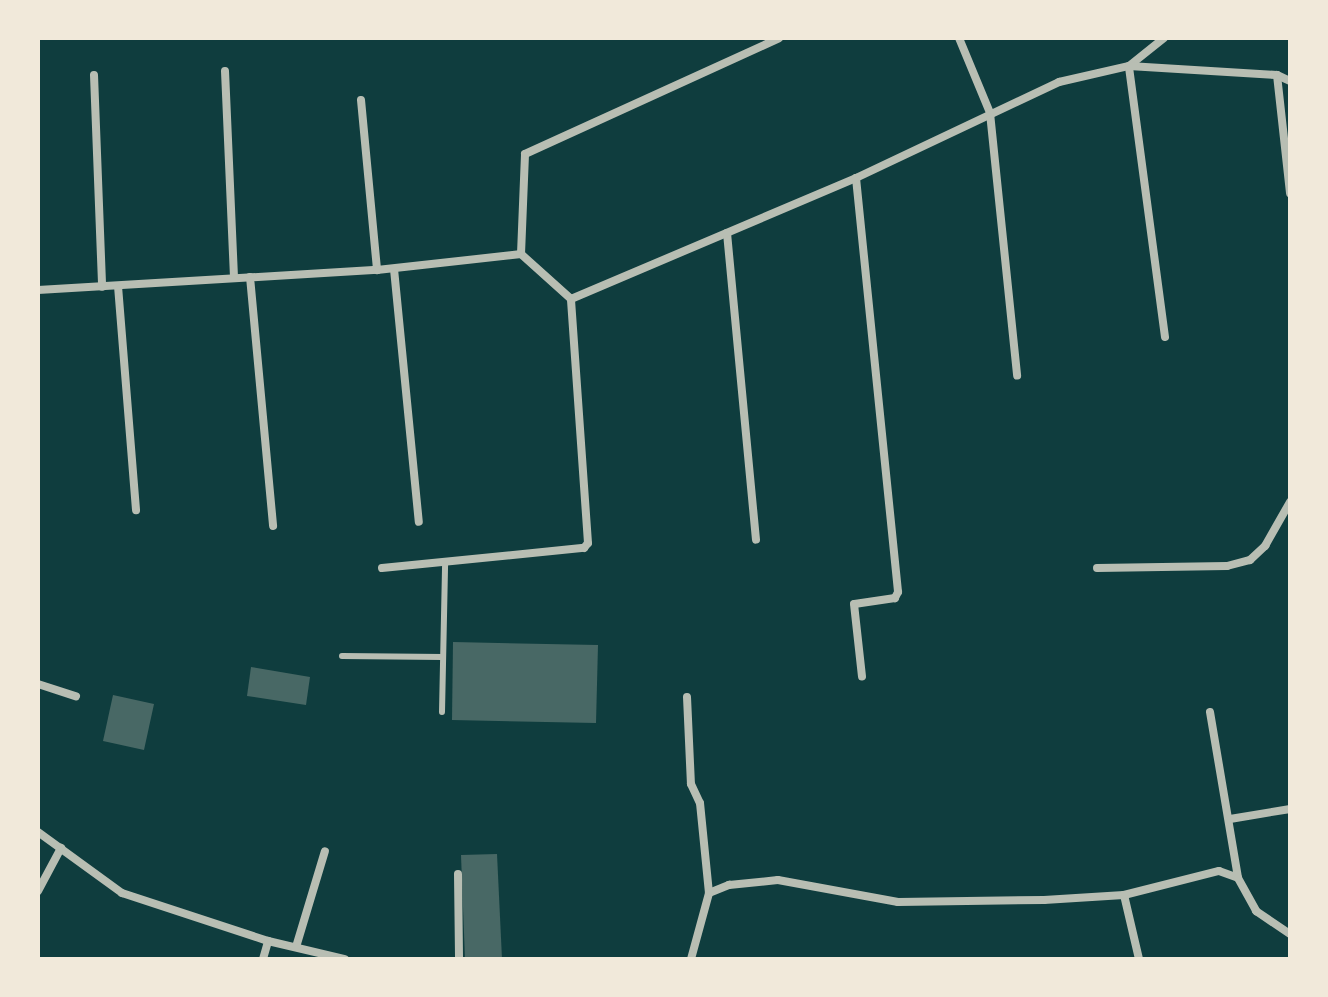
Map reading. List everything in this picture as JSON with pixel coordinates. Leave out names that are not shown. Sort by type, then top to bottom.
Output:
[{"type":"street","points":[[521,254],[525,154],[779,38]]},
{"type":"street","points":[[959,38],[990,113],[1017,376]]},
{"type":"street","points":[[1129,66],[1164,38]]},
{"type":"street","points":[[571,299],[856,178],[1059,82],[1129,66],[1277,75],[1290,81]]},
{"type":"street","points":[[1129,66],[1165,337]]},
{"type":"street","points":[[225,71],[234,277]]},
{"type":"street","points":[[94,75],[102,287]]},
{"type":"street","points":[[1277,75],[1290,193]]},
{"type":"street","points":[[361,100],[377,270]]},
{"type":"street","points":[[856,178],[898,592],[895,598],[854,604],[862,677]]},
{"type":"street","points":[[727,233],[756,540]]},
{"type":"street","points":[[38,290],[394,269],[521,254],[571,299],[588,543],[579,552],[382,568]]},
{"type":"street","points":[[394,269],[419,522]]},
{"type":"street","points":[[250,277],[273,526]]},
{"type":"street","points":[[118,286],[136,510]]},
{"type":"street","points":[[1097,568],[1227,566],[1250,560],[1289,506]]},
{"type":"street","points":[[38,684],[76,696]]},
{"type":"street","points":[[687,697],[691,784],[700,803],[709,893],[691,959]]},
{"type":"street","points":[[1210,712],[1238,878],[1256,911],[1290,934]]},
{"type":"street","points":[[1230,819],[1290,809]]},
{"type":"street","points":[[38,832],[122,893],[268,941],[345,959]]},
{"type":"street","points":[[38,891],[61,848]]},
{"type":"street","points":[[298,959],[325,851]]},
{"type":"street","points":[[709,893],[729,885],[778,880],[898,902],[1124,895],[1219,871],[1238,878]]},
{"type":"street","points":[[458,874],[459,959]]},
{"type":"street","points":[[1124,895],[1139,959]]},
{"type":"street","points":[[263,959],[268,941]]},
{"type":"lane","points":[[442,712],[445,563]]},
{"type":"lane","points":[[342,656],[443,657]]},
{"type":"building","points":[[453,642],[598,645],[596,723],[452,720]]},
{"type":"building","points":[[251,667],[310,677],[306,705],[247,696]]},
{"type":"building","points":[[113,695],[154,704],[144,750],[103,741]]},
{"type":"building","points":[[497,854],[502,959],[465,959],[461,855]]}]
